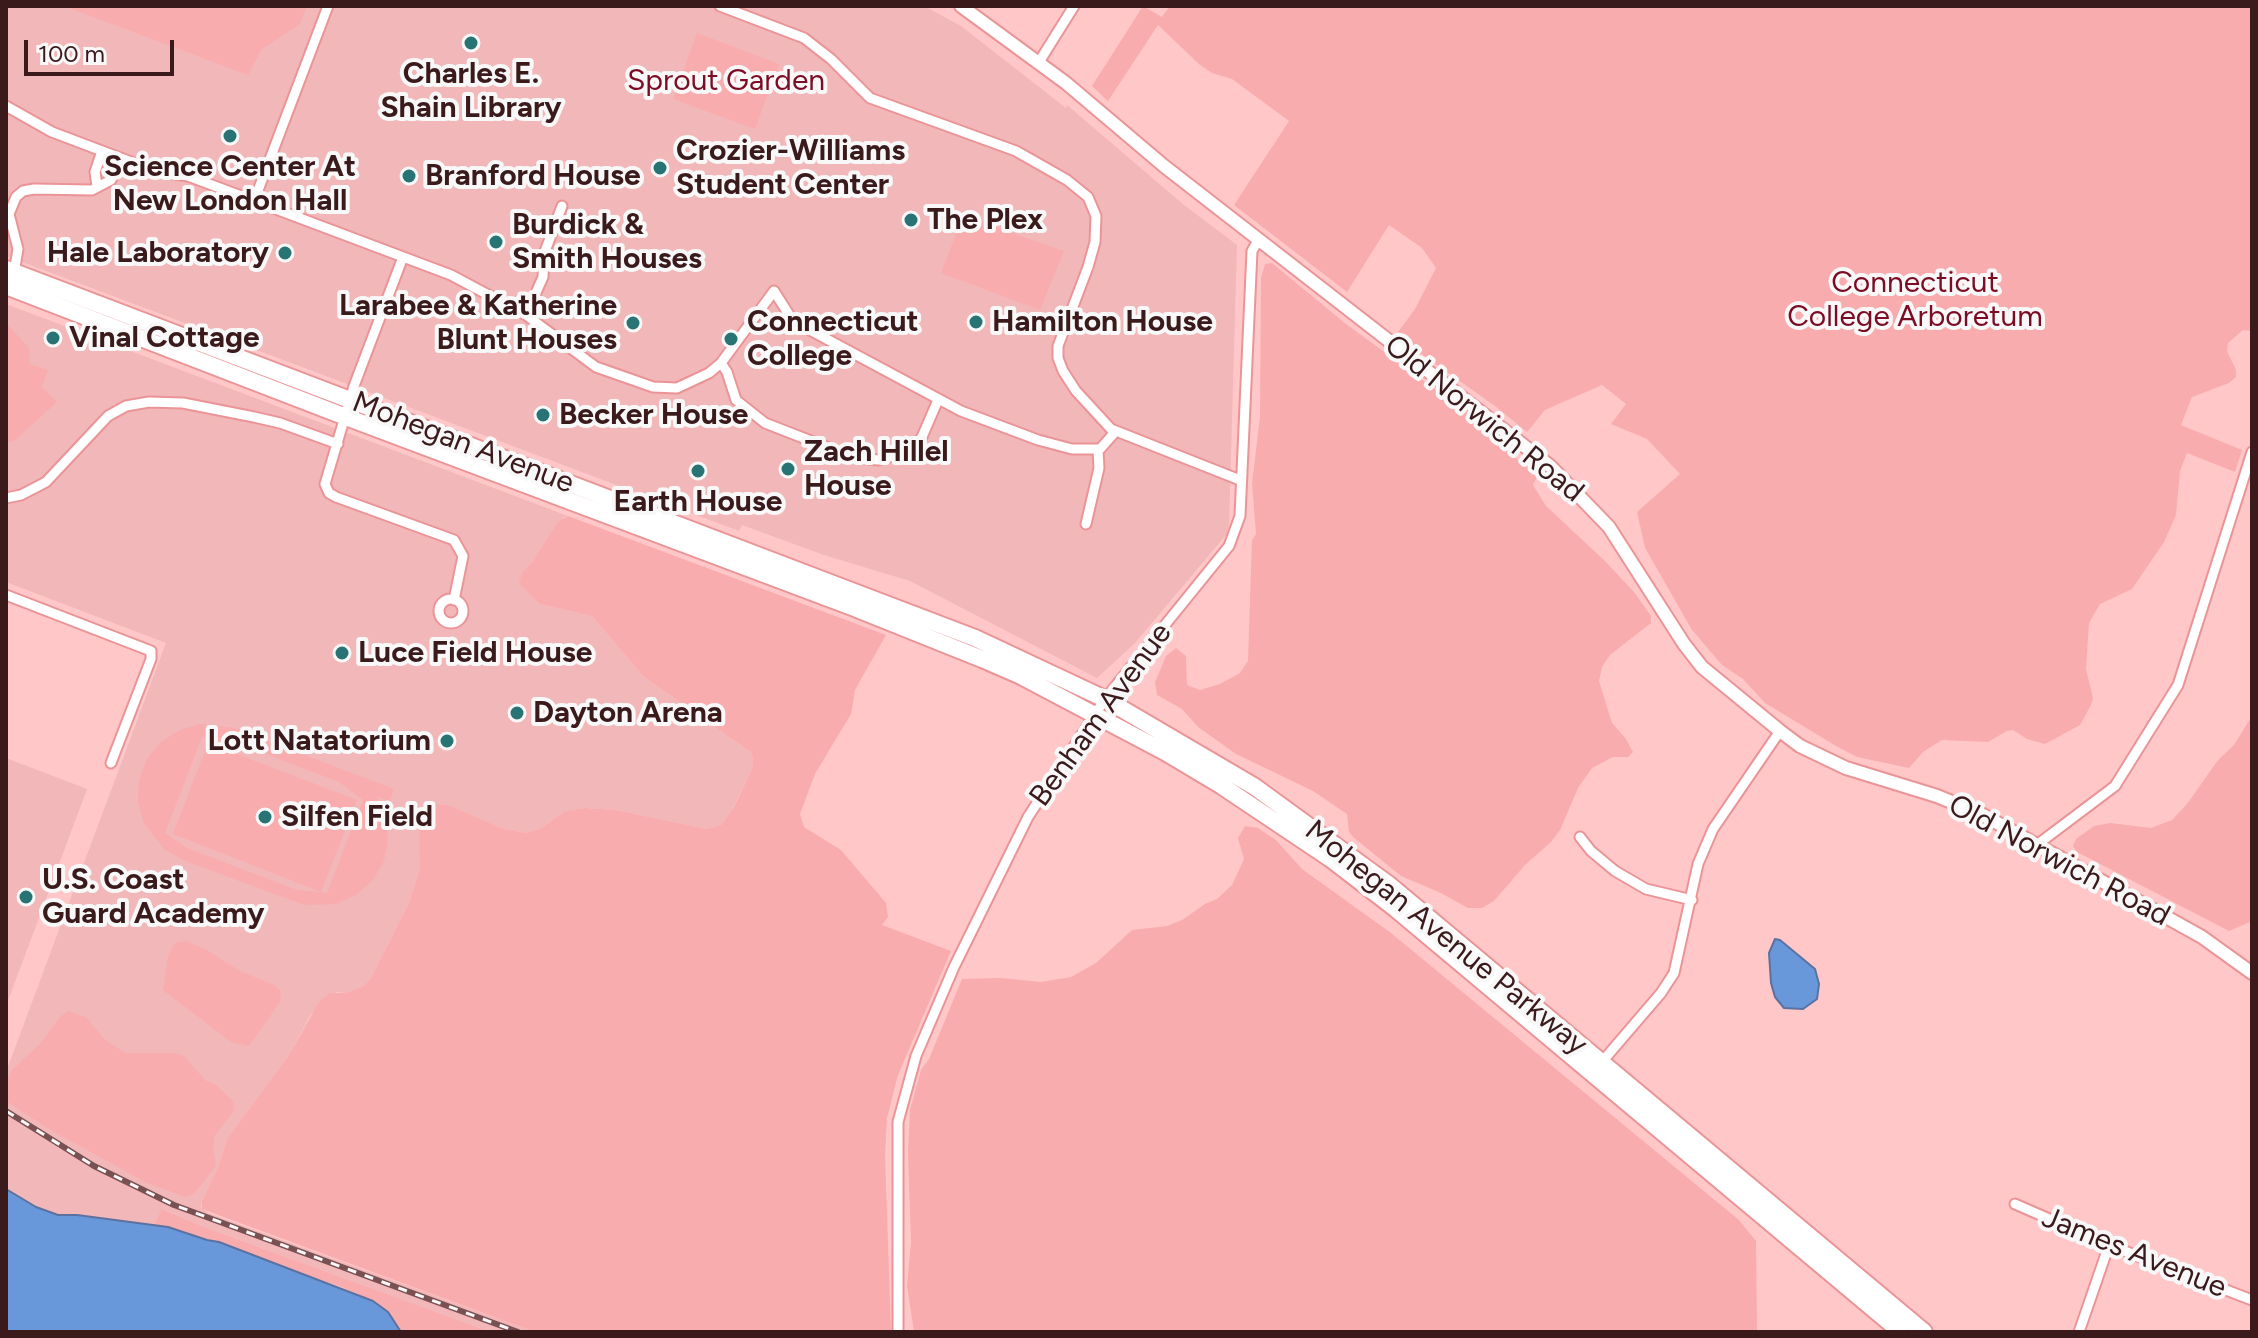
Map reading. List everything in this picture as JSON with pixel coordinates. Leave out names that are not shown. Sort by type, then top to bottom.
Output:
[{"type":"highway","name":"Mohegan Avenue","points":[[9,279],[917,625]]},
{"type":"highway","name":"Mohegan Avenue Parkway","points":[[917,625],[975,638],[1105,699],[1255,787],[1388,884],[1924,1332]]},
{"type":"highway","name":"Mohegan Avenue Parkway","points":[[917,625],[1094,714],[1222,786],[1331,859],[1420,929],[1894,1329]]},
{"type":"street","points":[[254,201],[328,6]]},
{"type":"street","points":[[720,6],[804,38],[873,99],[1009,148],[1067,180],[1088,197],[1096,222],[1093,253],[1061,334],[1058,355],[1063,371],[1105,424],[1116,431],[1240,480]]},
{"type":"street","name":"Old Norwich Road","points":[[961,6],[1066,83],[1164,166],[1550,466],[1609,527],[1702,667],[1780,731],[1817,755],[1846,768],[1983,815],[2202,937],[2252,973]]},
{"type":"street","points":[[1039,62],[1074,6]]},
{"type":"street","points":[[6,106],[49,131],[155,171],[184,174],[465,282],[526,315],[596,367],[653,387],[666,389],[682,386],[702,378],[721,363],[774,291],[793,321],[938,400],[1038,440],[1072,449],[1098,450],[1116,431]]},
{"type":"street","points":[[97,186],[95,172],[102,151]]},
{"type":"street","points":[[9,279],[18,249],[9,212],[17,195],[34,189],[90,191],[111,180],[121,158]]},
{"type":"street","points":[[526,315],[543,277],[544,254],[562,206]]},
{"type":"street","name":"Benham Avenue","points":[[898,1332],[898,1122],[916,1056],[954,967],[1028,817],[1105,699],[1229,546],[1240,516],[1252,251],[1259,239]]},
{"type":"street","points":[[403,257],[325,480],[330,494],[449,537],[458,544],[463,556],[454,600]]},
{"type":"street","points":[[721,363],[736,400],[765,423],[852,457],[878,460],[909,452],[922,437],[938,400]]},
{"type":"street","points":[[6,498],[21,495],[46,482],[108,416],[126,406],[149,402],[183,403],[254,417],[338,444]]},
{"type":"street","points":[[1086,524],[1100,466],[1098,450]]},
{"type":"street","points":[[2038,844],[2115,786],[2178,685],[2252,452]]},
{"type":"street","points":[[6,595],[151,651],[151,659],[111,763]]},
{"type":"street","points":[[1601,1063],[1661,993],[1674,973],[1698,864],[1713,829],[1780,731]]},
{"type":"street","points":[[1580,837],[1615,871],[1646,889],[1692,900]]},
{"type":"street","name":"James Avenue","points":[[2015,1204],[2109,1245],[2252,1300]]},
{"type":"street","points":[[2081,1331],[2109,1245]]},
{"type":"shaded area","name":"Connecticut College","points":[[6,6],[924,6],[961,26],[1066,108],[1067,105],[1184,205],[1237,245],[1229,525],[1226,535],[1135,643],[1097,678],[910,581],[824,555],[742,525],[739,531],[6,256]]},
{"type":"shaded area","points":[[6,304],[568,516],[564,517],[523,571],[540,604],[592,616],[644,677],[752,753],[753,767],[731,812],[721,825],[707,829],[616,810],[585,808],[565,811],[540,829],[526,833],[504,829],[449,805],[435,804],[420,839],[420,868],[409,903],[372,976],[364,986],[345,993],[337,992],[311,1014],[289,1055],[227,1139],[202,1201],[201,1207],[208,1213],[535,1332],[491,1332],[204,1227],[163,1209],[154,1225],[58,1215],[36,1207],[6,1189],[6,1072],[166,643],[6,582]]},
{"type":"shaded area","name":"U.S. Coast Guard Academy","points":[[6,758],[87,789],[6,1006]]},
{"type":"green space","points":[[64,6],[307,6],[300,24],[262,49],[248,75]]},
{"type":"green space","name":"Connecticut College Arboretum","points":[[1143,6],[1162,17],[1170,6],[2252,6],[2252,331],[2243,330],[2228,343],[2227,351],[2236,377],[2229,383],[2192,397],[2181,425],[2242,450],[2235,472],[2187,453],[2180,471],[2176,515],[2164,542],[2132,589],[2100,604],[2089,623],[2086,669],[2093,698],[2080,725],[2045,744],[2027,739],[2013,730],[1988,742],[1942,740],[1923,752],[1909,768],[1857,757],[1765,703],[1743,679],[1722,665],[1692,630],[1645,548],[1637,512],[1680,474],[1647,439],[1611,424],[1626,404],[1602,385],[1545,410],[1527,432],[1400,339],[1398,332],[1415,309],[1436,268],[1422,248],[1389,225],[1347,292],[1234,205],[1289,121],[1232,79],[1212,73],[1200,65],[1158,25],[1108,101],[1092,86]]},
{"type":"green space","name":"Sprout Garden","points":[[697,33],[779,64],[755,129],[673,99]]},
{"type":"green space","points":[[963,216],[1064,251],[1040,310],[941,273]]},
{"type":"green space","points":[[1272,263],[1346,324],[1491,430],[1513,456],[1538,475],[1533,485],[1546,506],[1605,561],[1651,616],[1651,623],[1610,655],[1602,667],[1599,681],[1612,723],[1633,752],[1628,757],[1613,757],[1592,768],[1578,788],[1560,830],[1551,842],[1525,865],[1494,901],[1482,908],[1468,908],[1401,876],[1353,837],[1349,832],[1347,814],[1313,791],[1236,754],[1198,727],[1182,709],[1157,695],[1155,682],[1166,656],[1176,648],[1186,656],[1187,685],[1200,690],[1240,673],[1248,661],[1252,540],[1256,534],[1252,483],[1260,417],[1261,278],[1265,264]]},
{"type":"green space","points":[[6,323],[29,348],[30,364],[48,370],[42,387],[57,402],[15,440],[6,443]]},
{"type":"green space","points":[[568,516],[886,635],[855,690],[851,714],[815,774],[800,814],[804,827],[841,850],[886,903],[888,917],[882,925],[951,951],[898,1075],[887,1118],[885,1154],[891,1332],[535,1332],[202,1209],[202,1201],[227,1139],[289,1055],[319,1002],[330,993],[345,993],[364,986],[372,976],[409,903],[420,868],[419,818],[428,807],[449,805],[504,829],[526,833],[540,829],[565,811],[585,808],[616,810],[707,829],[721,825],[734,807],[753,767],[752,753],[644,677],[592,616],[540,604],[519,583],[523,571],[558,522]]},
{"type":"green space","points":[[2252,716],[2252,921],[2229,931],[2077,852],[2073,846],[2076,839],[2094,826],[2110,823],[2151,828],[2172,820],[2218,760],[2234,745]]},
{"type":"green space","points":[[201,724],[234,728],[394,789],[390,801],[377,797],[386,817],[388,839],[384,861],[373,880],[356,895],[336,904],[304,905],[183,860],[164,849],[144,823],[138,802],[139,780],[147,759],[161,742],[180,730]],"holes":[[[202,737],[229,740],[339,782],[363,800],[327,893],[297,890],[187,848],[165,833]]]},
{"type":"green space","name":"Silfen Field","points":[[208,743],[357,800],[321,892],[173,834]]},
{"type":"green space","points":[[1245,826],[1258,828],[1276,840],[1302,869],[1391,933],[1739,1220],[1756,1241],[1757,1332],[914,1332],[907,1286],[911,1242],[910,1110],[921,1070],[929,1059],[962,979],[1001,978],[1041,982],[1071,977],[1096,963],[1132,930],[1167,926],[1182,920],[1217,899],[1232,885],[1244,859],[1238,838]]},
{"type":"green space","points":[[186,941],[281,991],[280,1002],[249,1046],[231,1042],[163,990],[168,956],[175,943]]},
{"type":"green space","points":[[68,1011],[86,1017],[105,1040],[126,1053],[176,1053],[184,1056],[205,1080],[216,1085],[234,1102],[233,1112],[215,1135],[216,1166],[194,1194],[185,1197],[145,1182],[47,1128],[6,1101],[6,1082],[12,1070],[41,1043]]},
{"type":"green space","points":[[162,1209],[491,1332],[400,1332],[389,1314],[373,1301],[339,1286],[255,1258],[128,1235],[130,1222],[154,1225]]},
{"type":"water","points":[[1775,939],[1815,969],[1819,984],[1817,999],[1803,1009],[1784,1008],[1775,997],[1769,953]]},
{"type":"water","points":[[6,1189],[36,1207],[58,1215],[168,1227],[219,1242],[373,1301],[388,1312],[401,1332],[6,1332]]},
{"type":"railway","points":[[6,1111],[94,1166],[174,1205],[518,1332]]},
{"type":"place","name":"Charles E. Shain Library","points":[[471,43]]},
{"type":"place","name":"Science Center At New London Hall","points":[[230,136]]},
{"type":"place","name":"Crozier-Williams Student Center","points":[[660,168]]},
{"type":"place","name":"Branford House","points":[[409,176]]},
{"type":"place","name":"The Plex","points":[[911,220]]},
{"type":"place","name":"Burdick & Smith Houses","points":[[496,242]]},
{"type":"place","name":"Hale Laboratory","points":[[285,253]]},
{"type":"place","name":"Hamilton House","points":[[976,322]]},
{"type":"place","name":"Larabee & Katherine Blunt Houses","points":[[633,323]]},
{"type":"place","name":"Vinal Cottage","points":[[53,338]]},
{"type":"place","name":"Connecticut College","points":[[731,339]]},
{"type":"place","name":"Becker House","points":[[543,415]]},
{"type":"place","name":"Zach Hillel House","points":[[788,469]]},
{"type":"place","name":"Earth House","points":[[698,471]]},
{"type":"place","name":"Luce Field House","points":[[342,653]]},
{"type":"place","name":"Dayton Arena","points":[[517,713]]},
{"type":"place","name":"Lott Natatorium","points":[[447,741]]},
{"type":"place","name":"Silfen Field","points":[[265,817]]},
{"type":"place","name":"U.S. Coast Guard Academy","points":[[26,897]]}]
